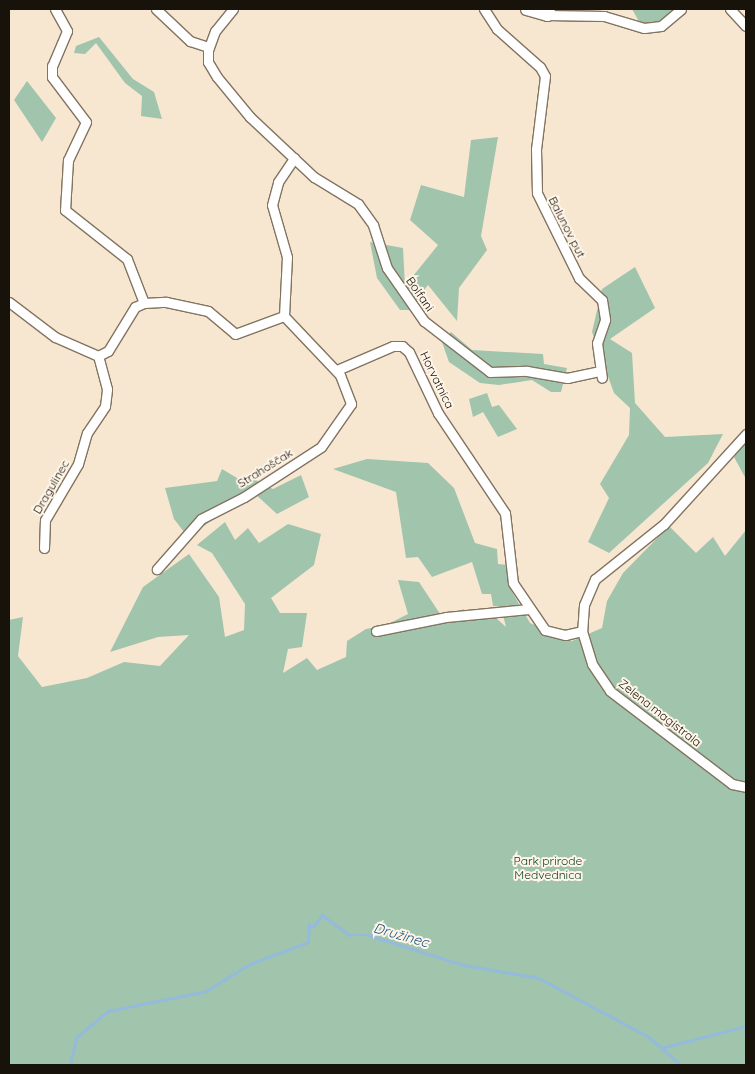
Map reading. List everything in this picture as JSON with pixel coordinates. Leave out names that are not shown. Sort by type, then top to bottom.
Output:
[{"type":"street","points":[[55,9],[67,31],[52,66],[52,77],[86,122],[68,160],[64,199],[68,214],[126,259],[144,303]]},
{"type":"street","points":[[156,9],[190,41],[209,47],[215,31],[233,9]]},
{"type":"street","name":"Balunov put","points":[[484,9],[497,29],[540,67],[544,76],[536,150],[537,193],[579,278],[602,300],[605,320],[597,344],[601,374]]},
{"type":"street","points":[[526,9],[604,16],[644,28],[661,26],[681,9]]},
{"type":"street","points":[[730,9],[746,26]]},
{"type":"street","name":"Bolfani","points":[[209,47],[208,62],[226,89],[321,183],[358,204],[373,225],[387,268],[414,311],[479,366],[490,372],[527,371],[552,378],[601,374]]},
{"type":"street","points":[[294,158],[278,182],[272,205],[287,257],[284,316],[337,370]]},
{"type":"street","points":[[9,302],[55,336],[98,356],[108,351],[134,307],[144,303],[166,302],[208,311],[235,334],[284,316]]},
{"type":"street","name":"Horvatnica","points":[[337,370],[393,346],[402,346],[409,352],[438,413],[505,513],[513,583],[539,624],[551,632],[582,631]]},
{"type":"street","name":"Dragulinec","points":[[44,548],[45,520],[78,464],[88,433],[104,406],[107,389],[98,356]]},
{"type":"street","name":"Strahoščak","points":[[156,569],[201,519],[244,497],[321,447],[351,404],[337,370]]},
{"type":"street","name":"Zelena magistrala","points":[[746,434],[664,524],[595,579],[584,606],[582,631],[592,664],[610,691],[732,784],[746,787]]},
{"type":"street","points":[[376,631],[446,617],[529,608]]},
{"type":"green space","points":[[632,9],[677,9],[660,23],[641,25]]},
{"type":"green space","points":[[99,37],[133,79],[154,92],[162,119],[141,116],[142,96],[125,83],[96,43],[85,54],[74,53],[76,46]]},
{"type":"green space","points":[[27,81],[56,118],[42,142],[14,100]]},
{"type":"green space","points":[[498,137],[481,236],[487,250],[459,288],[457,321],[428,285],[409,310],[400,310],[377,278],[370,242],[403,248],[405,286],[438,245],[410,220],[421,185],[464,197],[471,140]]},
{"type":"green space","points":[[635,267],[655,308],[610,339],[632,353],[635,403],[665,437],[723,434],[708,463],[609,553],[588,542],[609,498],[600,484],[629,435],[630,408],[614,393],[592,332],[602,289]]},
{"type":"green space","points":[[451,332],[472,350],[543,354],[544,364],[567,368],[561,392],[551,392],[532,380],[499,385],[480,383],[449,362],[442,342]]},
{"type":"green space","points":[[487,393],[492,407],[499,405],[517,429],[498,437],[483,412],[473,417],[469,399]]},
{"type":"green space","points":[[746,439],[746,479],[734,457]]},
{"type":"green space","name":"Park prirode Medvednica","points":[[367,459],[428,463],[454,488],[475,543],[497,549],[498,564],[508,565],[511,590],[530,623],[572,641],[602,628],[607,601],[623,573],[669,526],[696,553],[713,537],[725,556],[746,530],[746,1065],[9,1065],[9,620],[23,617],[18,656],[42,687],[87,678],[124,662],[160,666],[189,635],[158,637],[110,652],[143,587],[189,554],[219,597],[225,637],[244,630],[245,604],[212,553],[197,545],[225,522],[235,540],[248,528],[259,543],[288,524],[321,534],[314,565],[271,598],[280,613],[307,613],[302,647],[288,649],[283,673],[307,658],[317,670],[346,657],[347,641],[366,629],[386,625],[408,614],[398,580],[419,582],[446,623],[463,609],[471,614],[487,610],[506,627],[501,607],[493,606],[491,594],[482,594],[472,562],[432,577],[418,557],[406,558],[396,492],[333,469]]},
{"type":"green space","points":[[222,469],[242,481],[248,476],[273,489],[301,475],[309,497],[277,514],[253,492],[188,537],[174,519],[165,488],[217,481]]},
{"type":"waterway","name":"Družinec","points":[[70,1065],[76,1038],[108,1011],[206,991],[250,964],[308,942],[309,925],[314,926],[322,915],[350,935],[368,935],[464,965],[539,978],[649,1037],[681,1065]]},
{"type":"waterway","points":[[661,1048],[746,1026]]}]
